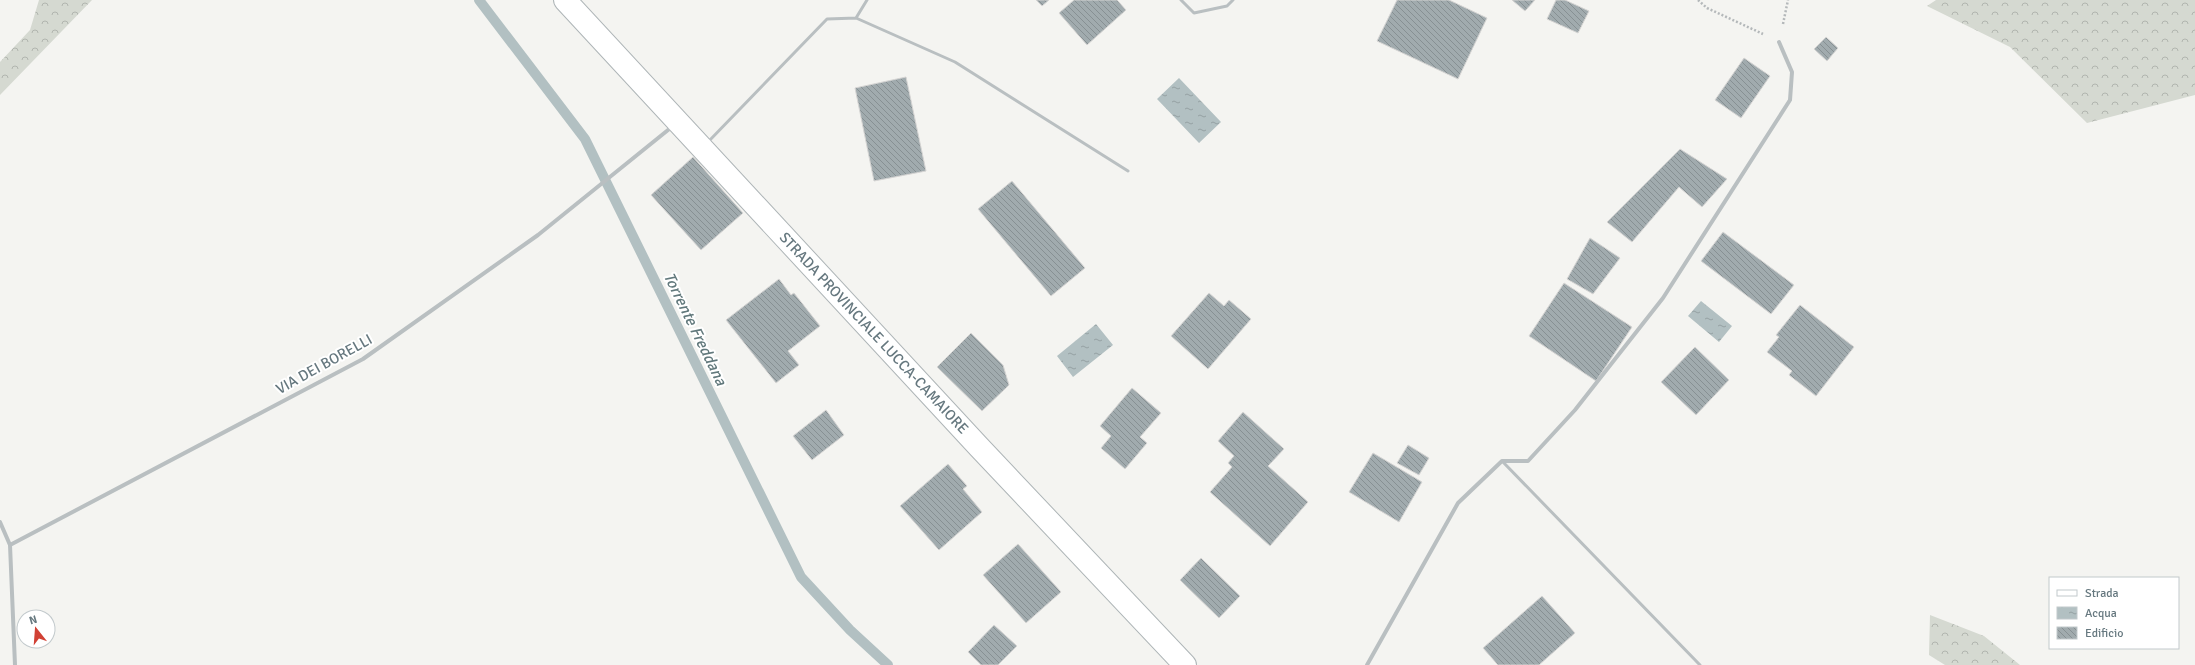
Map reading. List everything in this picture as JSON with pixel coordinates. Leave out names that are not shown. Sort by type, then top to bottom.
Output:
[{"type":"main road","name":"STRADA PROVINCIALE LUCCA-CAMAIORE","points":[[565,0],[979,447],[1185,665]]},
{"type":"street","points":[[1367,665],[1458,502],[1502,461],[1528,461],[1575,410],[1663,298],[1790,100],[1792,72],[1779,42]]},
{"type":"street","name":"VIA DEI BORELLI","points":[[10,545],[363,359],[538,235],[678,122]]},
{"type":"street","points":[[0,522],[10,545],[15,665]]},
{"type":"lane","points":[[856,18],[867,0]]},
{"type":"lane","points":[[1181,0],[1194,13],[1227,6],[1233,0]]},
{"type":"lane","points":[[702,148],[827,19],[856,18],[955,62],[1128,171]]},
{"type":"lane","points":[[1502,461],[1700,665]]},
{"type":"path","points":[[1698,0],[1706,8],[1779,42],[1788,0]]},
{"type":"green space","points":[[39,0],[92,0],[0,95],[0,62],[30,30]]},
{"type":"green space","points":[[1936,0],[2195,0],[2195,95],[2087,123],[2010,47],[1927,6]]},
{"type":"green space","points":[[1930,615],[1984,636],[2020,665],[1945,665],[1929,655]]},
{"type":"water","points":[[1179,78],[1221,122],[1199,143],[1157,99]]},
{"type":"water","points":[[1701,301],[1732,326],[1719,342],[1688,316]]},
{"type":"water","points":[[1096,324],[1113,345],[1073,377],[1057,356]]},
{"type":"building","points":[[1036,0],[1049,0],[1042,6]]},
{"type":"building","points":[[1074,0],[1117,0],[1126,10],[1087,45],[1059,13]]},
{"type":"building","points":[[1397,0],[1449,0],[1487,18],[1458,79],[1377,41]]},
{"type":"building","points":[[1512,0],[1535,0],[1525,11]]},
{"type":"building","points":[[1556,0],[1565,0],[1589,11],[1578,33],[1547,19]]},
{"type":"building","points":[[1826,37],[1838,48],[1827,61],[1814,49]]},
{"type":"building","points":[[1744,58],[1770,76],[1741,118],[1715,100]]},
{"type":"building","points":[[906,77],[926,171],[874,181],[855,88]]},
{"type":"building","points":[[1680,149],[1727,179],[1702,207],[1679,187],[1632,242],[1607,222]]},
{"type":"building","points":[[693,157],[743,213],[701,250],[651,195]]},
{"type":"building","points":[[1012,181],[1085,268],[1051,296],[978,209]]},
{"type":"building","points":[[1723,232],[1794,285],[1771,314],[1701,261]]},
{"type":"building","points":[[1590,238],[1620,258],[1593,294],[1567,279]]},
{"type":"building","points":[[779,279],[791,295],[794,293],[820,326],[788,351],[799,365],[776,383],[726,320]]},
{"type":"building","points":[[1564,283],[1632,327],[1596,381],[1529,336]]},
{"type":"building","points":[[1209,293],[1224,306],[1229,300],[1251,319],[1208,369],[1171,336]]},
{"type":"building","points":[[1800,305],[1854,347],[1816,396],[1789,375],[1792,371],[1767,352],[1779,337],[1776,335]]},
{"type":"building","points":[[971,333],[1003,365],[1009,385],[982,411],[937,367]]},
{"type":"building","points":[[1695,347],[1729,380],[1696,415],[1661,382]]},
{"type":"building","points":[[1132,388],[1161,413],[1140,437],[1147,443],[1125,469],[1101,448],[1111,436],[1100,426]]},
{"type":"building","points":[[826,410],[844,435],[812,460],[793,436]]},
{"type":"building","points":[[1243,412],[1284,449],[1268,466],[1308,502],[1270,546],[1210,492],[1232,467],[1228,463],[1234,456],[1218,441]]},
{"type":"building","points":[[1408,445],[1429,458],[1419,475],[1397,463]]},
{"type":"building","points":[[1373,453],[1422,482],[1399,522],[1349,492]]},
{"type":"building","points":[[948,464],[967,486],[963,489],[982,512],[939,550],[900,506]]},
{"type":"building","points":[[1018,544],[1061,592],[1026,623],[983,575]]},
{"type":"building","points":[[1201,558],[1240,596],[1219,618],[1180,580]]},
{"type":"building","points":[[1542,596],[1575,633],[1539,665],[1498,665],[1483,648]]},
{"type":"building","points":[[994,625],[1017,646],[998,665],[981,665],[968,652]]},
{"type":"waterway","name":"Torrente Freddana","points":[[479,0],[585,139],[801,577],[850,630],[888,665]]}]
